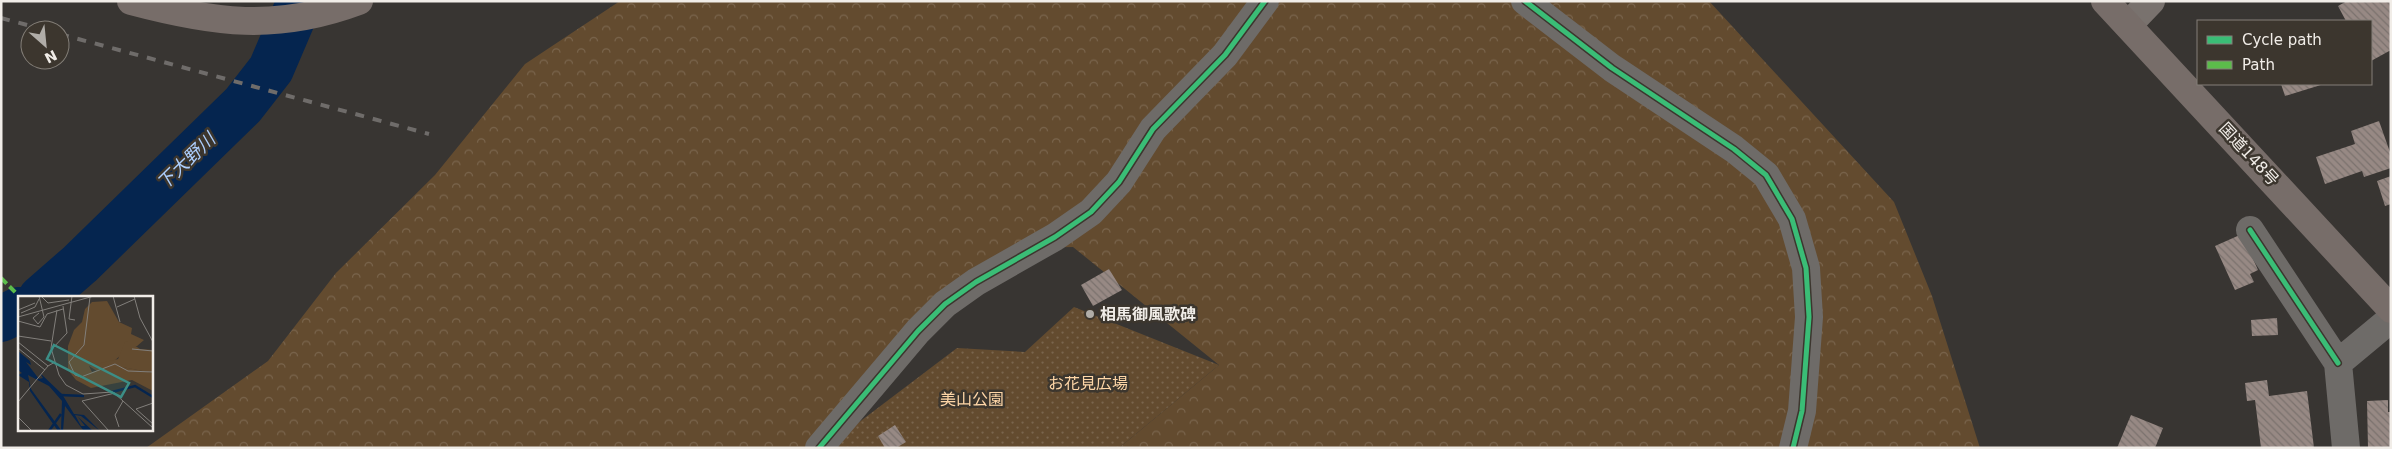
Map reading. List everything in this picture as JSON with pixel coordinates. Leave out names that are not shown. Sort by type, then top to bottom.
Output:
[{"type":"highway","points":[[130,1],[209,10],[266,22],[316,15],[359,1]]},
{"type":"highway","name":"国道148号","points":[[2106,1],[2391,309]]},
{"type":"main road","points":[[2128,25],[2151,1]]},
{"type":"street","points":[[819,448],[918,331],[945,304],[976,282],[1055,237],[1091,212],[1119,182],[1153,129],[1225,55],[1265,1]]},
{"type":"street","points":[[1525,1],[1612,68],[1734,149],[1766,175],[1792,219],[1806,268],[1809,317],[1802,411],[1793,448]]},
{"type":"street","points":[[2250,230],[2338,363],[2346,448]]},
{"type":"street","points":[[2338,363],[2391,319]]},
{"type":"green space","points":[[620,1],[1709,1],[1894,202],[1932,296],[1980,448],[1119,448],[1219,365],[1073,247],[1023,248],[807,448],[146,448],[268,361],[336,273],[435,175],[525,64]]},
{"type":"green space","name":"お花見広場","points":[[1074,307],[1219,365],[1119,448],[825,448],[957,348],[1025,352]]},
{"type":"building","points":[[2347,1],[2391,1],[2391,50],[2372,60],[2372,20],[2345,20],[2338,6]]},
{"type":"building","points":[[2281,85],[2321,85],[2285,96]]},
{"type":"building","points":[[2379,121],[2391,155],[2391,168],[2364,177],[2362,171],[2325,184],[2316,157],[2355,144],[2351,131]]},
{"type":"building","points":[[2391,176],[2391,204],[2385,206],[2377,181]]},
{"type":"building","points":[[2242,234],[2258,270],[2250,274],[2254,282],[2235,290],[2215,246]]},
{"type":"building","points":[[1109,269],[1122,290],[1093,306],[1081,285]]},
{"type":"building","points":[[2277,318],[2278,335],[2252,336],[2251,320]]},
{"type":"building","points":[[2267,380],[2269,396],[2307,391],[2314,448],[2261,448],[2255,400],[2247,401],[2245,383]]},
{"type":"building","points":[[2388,400],[2388,412],[2391,412],[2391,448],[2368,448],[2367,401]]},
{"type":"building","points":[[2131,415],[2163,428],[2155,448],[2117,448]]},
{"type":"building","points":[[895,425],[906,442],[896,448],[885,448],[878,436]]},
{"type":"waterway","name":"下大野川","points":[[43,296],[80,264],[243,105],[271,69],[300,1]]},
{"type":"waterway","name":"下大野川","points":[[1,319],[18,310]]},
{"type":"railway","points":[[1,18],[20,23]]},
{"type":"railway","points":[[70,37],[429,134]]},
{"type":"marked path","points":[[1,278],[17,294]]},
{"type":"cycle path","points":[[819,448],[918,331],[945,304],[976,282],[1055,237],[1091,212],[1119,182],[1153,129],[1225,55],[1265,1]]},
{"type":"cycle path","points":[[1525,1],[1612,68],[1734,149],[1766,175],[1792,219],[1806,268],[1809,317],[1802,411],[1793,448]]},
{"type":"cycle path","points":[[2250,230],[2338,363]]},
{"type":"place","name":"相馬御風歌碑","points":[[1090,314]]},
{"type":"park label","name":"美山公園","points":[[972,399]]}]
